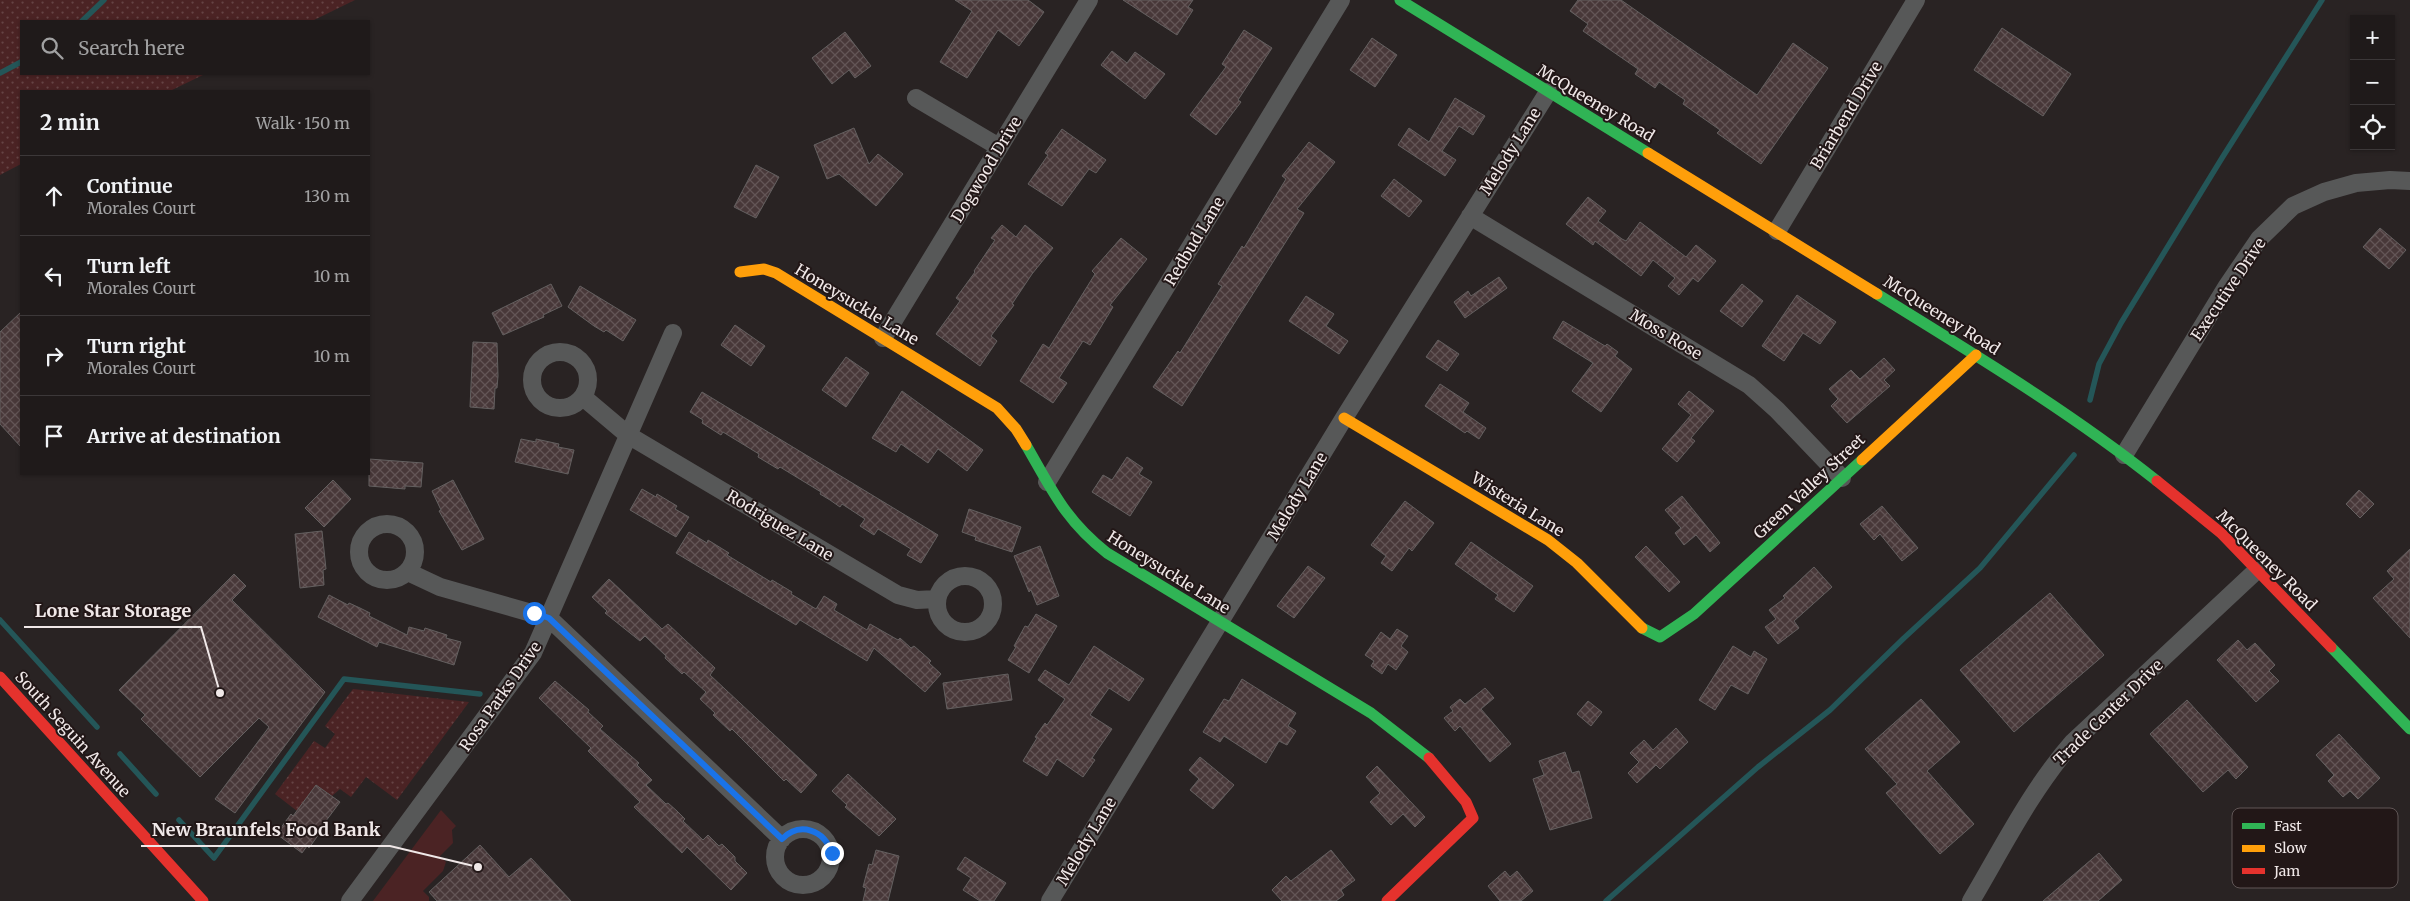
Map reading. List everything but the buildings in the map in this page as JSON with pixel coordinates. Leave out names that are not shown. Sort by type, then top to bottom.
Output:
[{"type":"street","name":"Dogwood Drive","points":[[883,338],[1089,0]]},
{"type":"street","name":"Redbud Lane","points":[[1047,482],[1341,0]]},
{"type":"street","name":"McQueeney Road","points":[[1400,0],[1976,355],[2124,455],[2221,533],[2410,729]]},
{"type":"street","name":"Briarbend Drive","points":[[1776,231],[1916,0]]},
{"type":"street","name":"Melody Lane","points":[[1050,901],[1344,418],[1548,92]]},
{"type":"street","points":[[916,98],[999,147]]},
{"type":"street","name":"Executive Drive","points":[[2124,455],[2232,278],[2258,239],[2293,206],[2324,192],[2356,183],[2390,180],[2410,181]]},
{"type":"street","name":"Moss Rose","points":[[1470,216],[1749,385],[1777,410],[1842,478]]},
{"type":"street","name":"Honeysuckle Lane","points":[[740,272],[764,269],[776,274],[883,338],[1004,415],[1021,435],[1072,522],[1098,547],[1127,568],[1372,713],[1399,733],[1440,770],[1466,802],[1473,816],[1463,830],[1387,901]]},
{"type":"street","name":"Rosa Parks Drive","points":[[350,901],[538,645],[673,332]]},
{"type":"street","name":"Green Valley Street","points":[[1660,637],[1694,614],[1976,355]]},
{"type":"street","name":"Rodriguez Lane","points":[[583,396],[628,435],[898,595],[918,600],[937,599]]},
{"type":"street","name":"Wisteria Lane","points":[[1344,418],[1548,540],[1577,563],[1639,626],[1660,637]]},
{"type":"street","name":"Trade Center Drive","points":[[1972,901],[2038,787],[2058,759],[2073,742],[2256,571]]},
{"type":"street","points":[[408,572],[440,587],[549,618],[782,839]]},
{"type":"street","name":"South Seguin Avenue","points":[[0,677],[203,901]]},
{"type":"shaded area","points":[[0,0],[355,0],[314,20],[20,20],[20,75],[203,75],[172,90],[20,90],[20,165],[0,175]]},
{"type":"shaded area","points":[[353,689],[469,702],[397,800],[366,777],[351,797],[340,789],[332,796],[316,785],[297,811],[275,794],[314,741],[325,748],[335,734],[325,726]]},
{"type":"shaded area","points":[[441,810],[456,826],[452,830],[453,843],[440,856],[446,862],[443,871],[423,891],[429,897],[429,901],[373,901]]},
{"type":"waterway","points":[[83,20],[104,0]]},
{"type":"waterway","points":[[2090,400],[2099,364],[2121,323],[2322,0]]},
{"type":"waterway","points":[[0,73],[20,63]]},
{"type":"waterway","points":[[1606,901],[1758,767],[1830,710],[1980,568],[2074,455]]},
{"type":"waterway","points":[[0,620],[97,727]]},
{"type":"waterway","points":[[179,820],[214,858],[344,679],[480,694]]},
{"type":"waterway","points":[[120,754],[156,794]]},
{"type":"traffic: fast","points":[[1400,0],[1648,153]]},
{"type":"traffic: fast","points":[[1877,294],[2055,407],[2124,455],[2157,481]]},
{"type":"traffic: fast","points":[[1026,445],[1060,504],[1080,529],[1107,553],[1371,713],[1429,758]]},
{"type":"traffic: fast","points":[[1642,628],[1660,637],[1694,614],[1862,460]]},
{"type":"traffic: fast","points":[[2331,647],[2410,729]]},
{"type":"traffic: slow","points":[[1648,153],[1877,294]]},
{"type":"traffic: slow","points":[[740,272],[764,269],[776,273],[997,408],[1016,429],[1026,445]]},
{"type":"traffic: slow","points":[[1862,460],[1976,355]]},
{"type":"traffic: slow","points":[[1344,418],[1548,540],[1577,563],[1642,628]]},
{"type":"traffic: jam","points":[[2157,481],[2221,533],[2331,647]]},
{"type":"traffic: jam","points":[[0,677],[203,901]]},
{"type":"traffic: jam","points":[[1387,901],[1473,818],[1466,802],[1429,758]]},
{"type":"place","name":"Lone Star Storage","points":[[220,693]]},
{"type":"place","name":"New Braunfels Food Bank","points":[[478,867]]},
{"type":"route","points":[[534,613],[549,618],[782,839],[790,832],[808,829],[824,837],[832,853]]}]
